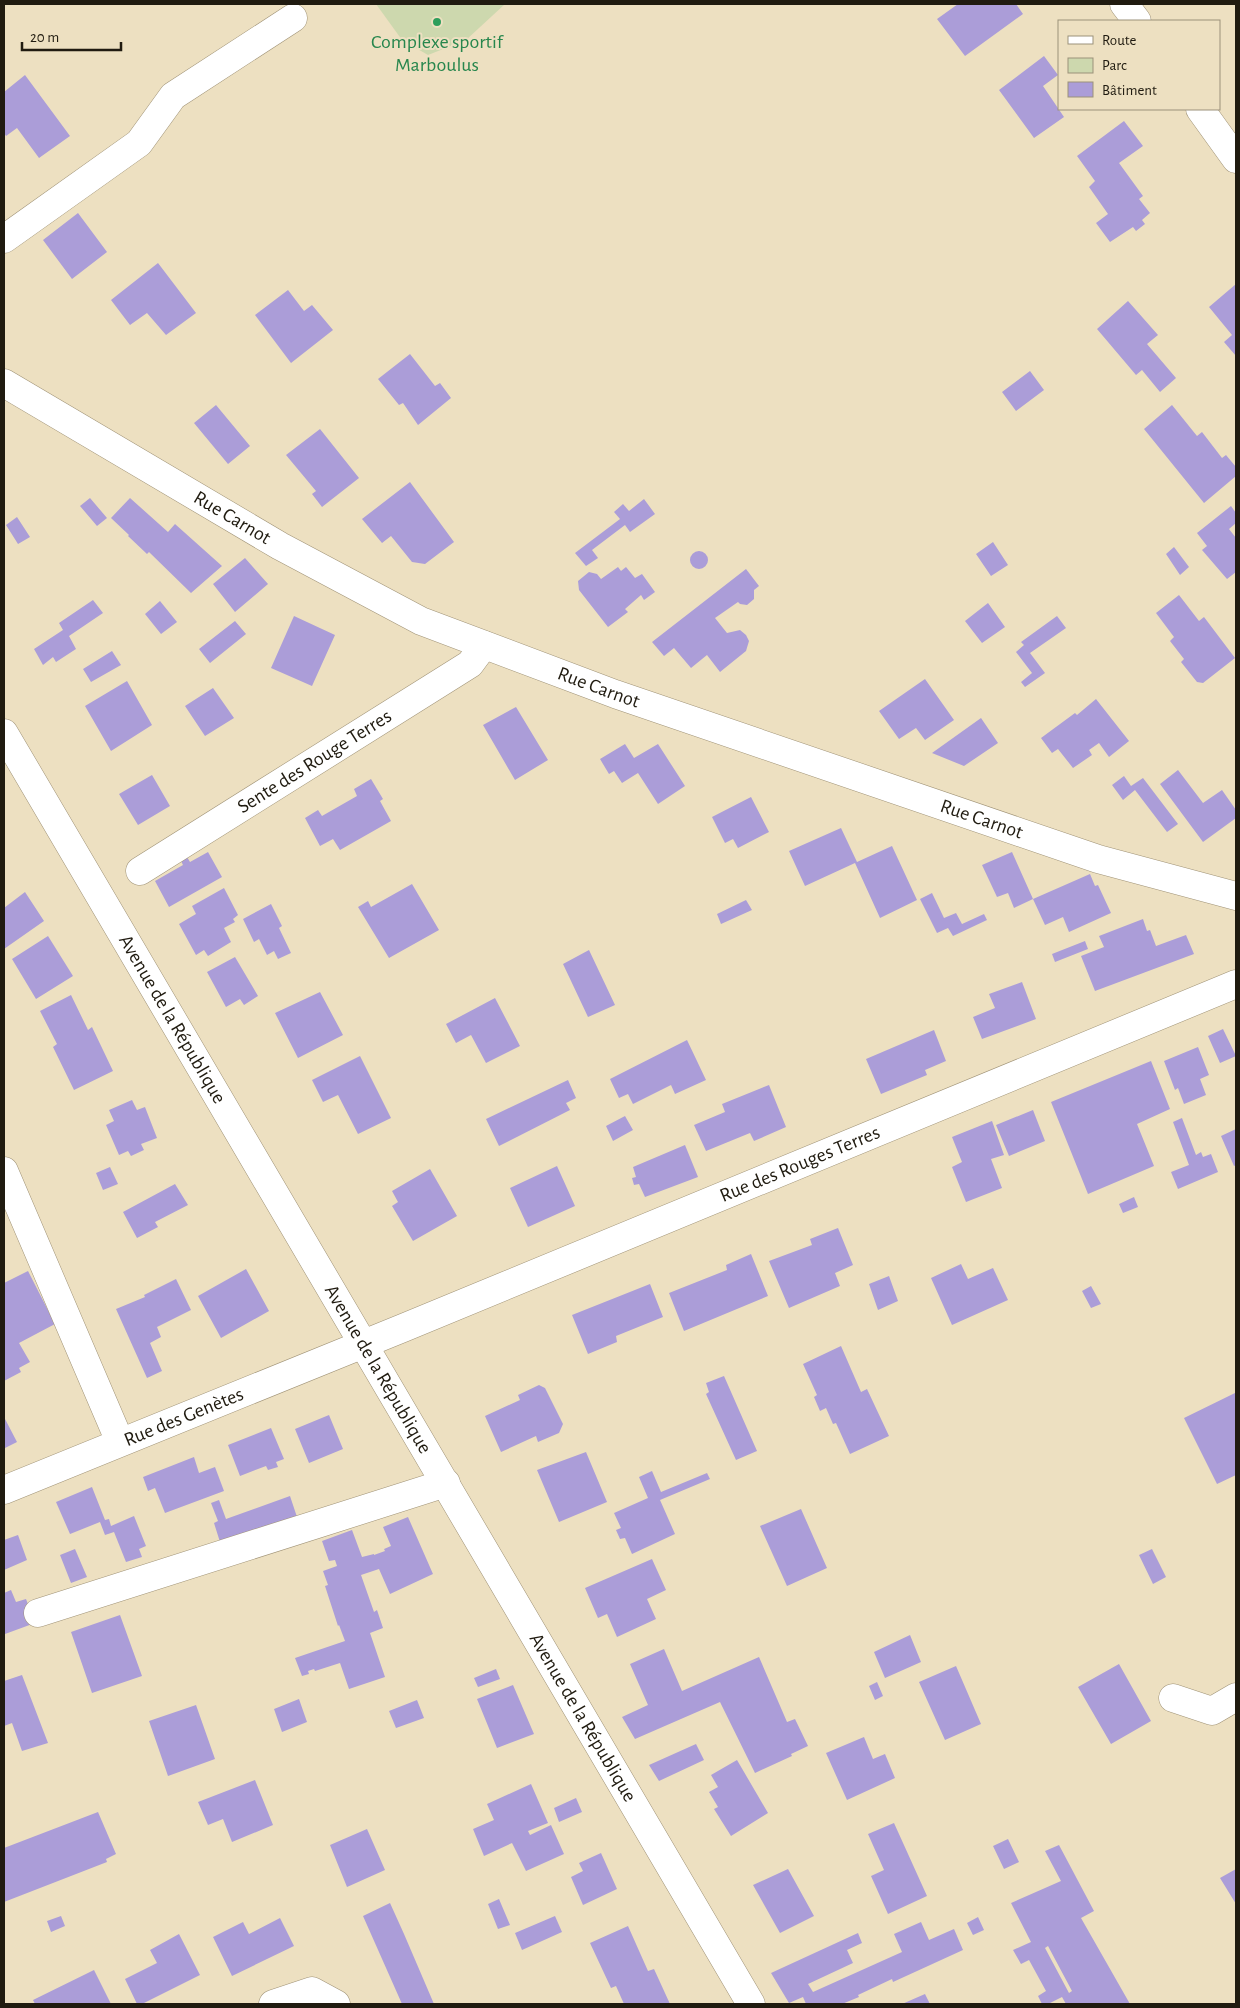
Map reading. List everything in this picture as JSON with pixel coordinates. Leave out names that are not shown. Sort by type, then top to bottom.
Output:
[{"type":"street","points":[[1124,4],[1136,20]]},
{"type":"street","points":[[4,239],[139,143],[173,96],[293,18]]},
{"type":"street","points":[[1201,110],[1236,159]]},
{"type":"street","name":"Rue Carnot","points":[[4,383],[280,546],[421,621],[615,694],[1098,860],[1236,896]]},
{"type":"street","name":"Sente des Rouge Terres","points":[[140,871],[470,664],[484,645]]},
{"type":"street","name":"Avenue de la République","points":[[5,739],[752,2004]]},
{"type":"street","name":"Rue des Rouges Terres","points":[[364,1344],[1236,984]]},
{"type":"street","points":[[4,1171],[120,1442]]},
{"type":"street","name":"Rue des Genètes","points":[[4,1490],[364,1344]]},
{"type":"street","points":[[38,1613],[446,1483]]},
{"type":"street","points":[[1172,1698],[1212,1711],[1236,1697]]},
{"type":"street","points":[[273,2004],[312,1991],[336,2004]]},
{"type":"green space","name":"Complexe sportif Marboulus","points":[[376,4],[505,4],[466,40],[428,55],[402,40]]},
{"type":"building","points":[[958,4],[1016,4],[1023,14],[965,56],[937,19]]},
{"type":"building","points":[[1044,56],[1058,75],[1043,86],[1064,117],[1034,138],[999,90]]},
{"type":"building","points":[[25,75],[70,136],[39,158],[17,128],[6,136],[4,133],[4,92]]},
{"type":"building","points":[[1124,121],[1143,146],[1119,163],[1143,196],[1139,199],[1150,213],[1142,220],[1145,224],[1136,231],[1133,227],[1110,242],[1096,223],[1108,214],[1089,187],[1095,181],[1077,156]]},
{"type":"building","points":[[78,213],[107,252],[72,279],[43,240]]},
{"type":"building","points":[[158,263],[196,313],[166,335],[147,313],[130,325],[111,300]]},
{"type":"building","points":[[1236,284],[1236,356],[1224,342],[1232,335],[1209,307]]},
{"type":"building","points":[[288,290],[304,311],[312,305],[333,330],[291,363],[255,315]]},
{"type":"building","points":[[1128,301],[1158,335],[1147,344],[1176,378],[1160,392],[1142,370],[1136,375],[1097,329]]},
{"type":"building","points":[[410,354],[435,386],[440,383],[451,398],[418,425],[403,403],[399,405],[378,379]]},
{"type":"building","points":[[1030,371],[1044,390],[1016,411],[1002,392]]},
{"type":"building","points":[[216,405],[250,446],[228,464],[194,423]]},
{"type":"building","points":[[1172,405],[1197,436],[1202,432],[1222,458],[1226,455],[1236,467],[1236,476],[1204,503],[1144,429]]},
{"type":"building","points":[[320,429],[359,478],[322,507],[312,494],[316,491],[286,455]]},
{"type":"building","points":[[410,482],[454,542],[425,564],[412,562],[391,536],[382,543],[362,519]]},
{"type":"building","points":[[90,498],[107,518],[97,526],[80,506]]},
{"type":"building","points":[[130,498],[168,532],[175,524],[222,566],[191,593],[149,552],[147,554],[111,518]]},
{"type":"building","points":[[644,499],[655,514],[630,532],[625,525],[592,550],[598,558],[586,566],[575,553],[620,519],[614,512],[623,504],[629,511]]},
{"type":"building","points":[[1231,506],[1236,513],[1236,523],[1229,529],[1236,538],[1236,572],[1227,579],[1202,550],[1207,546],[1197,533]]},
{"type":"building","points":[[17,517],[30,537],[18,544],[6,525]]},
{"type":"building","points":[[993,542],[1008,565],[991,576],[976,554]]},
{"type":"building","points":[[1174,547],[1189,567],[1180,575],[1166,554]]},
{"type":"building","points":[[699,551],[705,554],[708,560],[705,566],[699,569],[693,566],[690,560],[693,554]]},
{"type":"building","points":[[245,558],[268,584],[235,612],[213,584]]},
{"type":"building","points":[[618,567],[621,571],[626,567],[635,578],[642,574],[655,592],[644,600],[641,595],[625,609],[628,612],[608,627],[579,590],[578,581],[589,572],[597,574],[601,579]]},
{"type":"building","points":[[746,569],[759,586],[754,590],[754,599],[747,605],[738,602],[715,618],[727,633],[740,630],[746,635],[749,641],[746,651],[720,672],[707,655],[691,668],[674,648],[664,656],[652,642]]},
{"type":"building","points":[[1179,595],[1199,621],[1204,617],[1235,658],[1203,683],[1197,682],[1181,662],[1184,659],[1170,641],[1174,637],[1156,613]]},
{"type":"building","points":[[93,600],[103,613],[69,636],[76,649],[56,662],[53,657],[43,665],[34,649],[63,630],[59,623]]},
{"type":"building","points":[[160,601],[177,622],[161,634],[145,614]]},
{"type":"building","points":[[988,603],[1005,627],[982,643],[965,621]]},
{"type":"building","points":[[294,616],[335,635],[312,686],[271,668]]},
{"type":"building","points":[[1057,616],[1066,628],[1030,653],[1045,673],[1025,687],[1021,682],[1032,673],[1016,652],[1024,645],[1021,642]]},
{"type":"building","points":[[235,621],[246,634],[210,663],[199,649]]},
{"type":"building","points":[[112,651],[121,665],[91,682],[83,669]]},
{"type":"building","points":[[925,679],[954,720],[925,740],[916,728],[899,739],[879,711]]},
{"type":"building","points":[[127,681],[152,725],[111,751],[85,706]]},
{"type":"building","points":[[213,688],[234,718],[205,736],[185,706]]},
{"type":"building","points":[[1096,699],[1129,741],[1109,757],[1099,743],[1089,750],[1092,755],[1073,768],[1058,749],[1052,753],[1041,738],[1075,713],[1077,715]]},
{"type":"building","points":[[516,707],[548,760],[515,780],[483,725]]},
{"type":"building","points":[[981,718],[998,743],[964,766],[932,753]]},
{"type":"building","points":[[625,744],[634,758],[658,744],[685,786],[658,804],[638,773],[622,783],[614,771],[609,774],[600,759]]},
{"type":"building","points":[[1178,770],[1203,803],[1222,790],[1236,810],[1236,818],[1203,842],[1160,784]]},
{"type":"building","points":[[152,775],[170,806],[138,825],[119,794]]},
{"type":"building","points":[[1124,776],[1131,786],[1143,778],[1178,824],[1167,832],[1135,790],[1123,800],[1112,785]]},
{"type":"building","points":[[371,779],[383,799],[380,801],[391,821],[340,850],[333,839],[320,846],[305,818],[318,810],[322,816],[357,796],[354,789]]},
{"type":"building","points":[[751,797],[769,832],[738,848],[733,839],[725,843],[712,817]]},
{"type":"building","points":[[841,828],[857,862],[892,846],[917,900],[880,918],[855,863],[805,886],[789,851]]},
{"type":"building","points":[[208,852],[222,877],[169,907],[155,881],[183,865],[181,861],[187,857],[190,862]]},
{"type":"building","points":[[1012,852],[1033,899],[1014,908],[1008,893],[997,897],[982,865]]},
{"type":"building","points":[[1090,874],[1095,886],[1098,885],[1111,913],[1069,932],[1063,917],[1045,925],[1033,899]]},
{"type":"building","points":[[412,884],[439,930],[389,958],[358,907],[368,901],[371,907]]},
{"type":"building","points":[[224,888],[238,915],[233,919],[235,922],[224,928],[231,942],[208,956],[204,950],[196,955],[179,924],[196,914],[192,906]]},
{"type":"building","points":[[25,892],[44,921],[4,949],[4,908]]},
{"type":"building","points":[[932,893],[944,918],[956,913],[962,924],[984,914],[987,920],[953,936],[948,928],[937,933],[920,899]]},
{"type":"building","points":[[746,900],[752,910],[721,924],[717,914]]},
{"type":"building","points":[[271,904],[282,926],[279,928],[291,953],[278,959],[274,951],[267,955],[259,939],[254,942],[243,919]]},
{"type":"building","points":[[1143,919],[1147,931],[1150,930],[1156,946],[1186,935],[1194,954],[1095,991],[1081,956],[1104,947],[1099,936]]},
{"type":"building","points":[[48,936],[73,976],[36,999],[12,959]]},
{"type":"building","points":[[1085,941],[1088,949],[1055,962],[1052,954]]},
{"type":"building","points":[[589,950],[615,1005],[588,1017],[563,964]]},
{"type":"building","points":[[235,957],[258,996],[244,1005],[240,999],[226,1007],[207,972]]},
{"type":"building","points":[[1022,982],[1036,1019],[982,1039],[973,1017],[995,1008],[989,994]]},
{"type":"building","points":[[320,992],[343,1035],[298,1058],[275,1013]]},
{"type":"building","points":[[71,995],[88,1030],[92,1027],[113,1071],[74,1090],[53,1047],[57,1044],[40,1011]]},
{"type":"building","points":[[495,998],[520,1046],[486,1063],[471,1035],[456,1043],[446,1024]]},
{"type":"building","points":[[1223,1029],[1236,1056],[1220,1063],[1208,1036]]},
{"type":"building","points":[[934,1030],[946,1061],[925,1070],[927,1075],[881,1094],[866,1059]]},
{"type":"building","points":[[687,1040],[706,1080],[675,1094],[671,1085],[633,1104],[628,1094],[619,1098],[610,1079]]},
{"type":"building","points":[[1198,1047],[1209,1075],[1200,1079],[1206,1095],[1184,1104],[1178,1088],[1175,1090],[1164,1061]]},
{"type":"building","points":[[360,1056],[391,1118],[358,1134],[338,1095],[323,1102],[312,1080]]},
{"type":"building","points":[[1151,1061],[1170,1109],[1137,1124],[1154,1166],[1088,1194],[1051,1102]]},
{"type":"building","points":[[568,1080],[576,1098],[566,1103],[570,1110],[499,1146],[486,1119]]},
{"type":"building","points":[[769,1085],[786,1127],[754,1141],[750,1133],[706,1151],[694,1125],[725,1112],[722,1104]]},
{"type":"building","points":[[132,1100],[137,1110],[145,1107],[157,1138],[141,1144],[144,1150],[131,1156],[128,1151],[119,1155],[106,1125],[114,1121],[109,1110]]},
{"type":"building","points":[[1033,1110],[1045,1141],[1009,1156],[996,1125]]},
{"type":"building","points":[[625,1116],[633,1130],[613,1141],[606,1126]]},
{"type":"building","points":[[1182,1118],[1196,1155],[1201,1152],[1203,1157],[1211,1154],[1218,1172],[1178,1189],[1171,1172],[1189,1165],[1173,1122]]},
{"type":"building","points":[[992,1121],[1004,1155],[991,1159],[1002,1188],[966,1202],[952,1167],[962,1162],[952,1137]]},
{"type":"building","points":[[1236,1129],[1236,1165],[1234,1166],[1221,1136]]},
{"type":"building","points":[[685,1145],[698,1177],[645,1197],[639,1184],[634,1185],[632,1178],[636,1177],[633,1167]]},
{"type":"building","points":[[557,1166],[575,1206],[528,1227],[510,1188]]},
{"type":"building","points":[[110,1167],[118,1184],[103,1190],[96,1173]]},
{"type":"building","points":[[430,1169],[457,1216],[413,1241],[392,1206],[398,1202],[392,1191]]},
{"type":"building","points":[[175,1184],[188,1205],[155,1222],[158,1227],[137,1238],[123,1212]]},
{"type":"building","points":[[1134,1197],[1138,1207],[1123,1213],[1119,1204]]},
{"type":"building","points":[[838,1228],[853,1265],[835,1273],[840,1286],[789,1308],[769,1261],[812,1245],[810,1239]]},
{"type":"building","points":[[751,1254],[768,1296],[684,1331],[669,1293],[727,1270],[726,1265]]},
{"type":"building","points":[[961,1264],[968,1279],[993,1268],[1008,1300],[952,1325],[931,1278]]},
{"type":"building","points":[[246,1269],[269,1311],[221,1338],[198,1296]]},
{"type":"building","points":[[28,1271],[55,1324],[19,1343],[30,1362],[19,1368],[21,1372],[4,1381],[4,1283]]},
{"type":"building","points":[[889,1276],[898,1301],[878,1310],[869,1284]]},
{"type":"building","points":[[176,1279],[191,1310],[157,1327],[161,1337],[150,1343],[162,1371],[147,1378],[116,1309],[145,1297],[144,1295]]},
{"type":"building","points":[[650,1284],[663,1317],[616,1336],[617,1342],[588,1354],[572,1315]]},
{"type":"building","points":[[1091,1286],[1101,1304],[1091,1308],[1082,1291]]},
{"type":"building","points":[[841,1346],[861,1392],[867,1389],[889,1436],[850,1454],[836,1423],[833,1424],[826,1408],[820,1411],[814,1397],[817,1395],[803,1364]]},
{"type":"building","points":[[724,1376],[757,1451],[736,1460],[706,1394],[709,1392],[706,1383]]},
{"type":"building","points":[[539,1385],[545,1388],[563,1424],[559,1433],[538,1442],[536,1436],[501,1452],[485,1416],[520,1400],[518,1395]]},
{"type":"building","points":[[1235,1393],[1236,1475],[1217,1484],[1184,1418]]},
{"type":"building","points":[[329,1415],[343,1449],[309,1463],[295,1429]]},
{"type":"building","points":[[4,1417],[17,1442],[5,1448],[4,1446]]},
{"type":"building","points":[[271,1428],[284,1459],[276,1462],[278,1467],[268,1470],[266,1466],[240,1476],[228,1445]]},
{"type":"building","points":[[586,1452],[607,1502],[559,1522],[537,1470]]},
{"type":"building","points":[[194,1457],[199,1473],[215,1467],[224,1491],[165,1513],[155,1488],[148,1491],[143,1477]]},
{"type":"building","points":[[652,1471],[661,1492],[707,1473],[710,1479],[660,1500],[675,1534],[632,1554],[625,1538],[620,1539],[616,1530],[621,1528],[614,1513],[648,1498],[639,1477]]},
{"type":"building","points":[[92,1487],[105,1520],[109,1519],[111,1526],[134,1516],[146,1546],[139,1549],[142,1557],[126,1562],[114,1532],[105,1535],[100,1522],[70,1534],[56,1502]]},
{"type":"building","points":[[290,1496],[299,1523],[220,1542],[214,1523],[218,1521],[211,1503],[219,1500],[226,1519]]},
{"type":"building","points":[[801,1509],[827,1568],[787,1586],[760,1526]]},
{"type":"building","points":[[408,1517],[433,1574],[390,1594],[379,1569],[361,1575],[374,1612],[377,1610],[383,1628],[370,1633],[385,1677],[349,1689],[340,1663],[315,1671],[314,1669],[308,1671],[309,1674],[302,1676],[295,1658],[345,1641],[325,1586],[328,1585],[323,1571],[337,1566],[335,1560],[329,1561],[322,1541],[352,1530],[362,1557],[374,1555],[385,1551],[384,1549],[391,1546],[383,1527]]},
{"type":"building","points":[[18,1535],[27,1560],[4,1570],[4,1540]]},
{"type":"building","points":[[75,1549],[87,1577],[71,1583],[60,1555]]},
{"type":"building","points":[[1152,1549],[1166,1577],[1153,1584],[1139,1555]]},
{"type":"building","points":[[652,1559],[666,1590],[647,1599],[656,1619],[617,1637],[607,1614],[598,1618],[585,1588]]},
{"type":"building","points":[[11,1590],[16,1602],[26,1599],[35,1623],[5,1634],[4,1593]]},
{"type":"building","points":[[120,1615],[142,1676],[92,1693],[71,1632]]},
{"type":"building","points":[[910,1635],[921,1662],[885,1678],[874,1652]]},
{"type":"building","points":[[664,1649],[682,1691],[759,1657],[787,1722],[795,1719],[808,1746],[791,1754],[792,1756],[755,1773],[720,1702],[635,1739],[622,1717],[648,1705],[630,1664]]},
{"type":"building","points":[[1119,1664],[1151,1721],[1111,1744],[1078,1687]]},
{"type":"building","points":[[956,1666],[981,1724],[945,1740],[919,1682]]},
{"type":"building","points":[[496,1669],[500,1679],[478,1687],[474,1678]]},
{"type":"building","points":[[22,1675],[48,1743],[22,1751],[12,1723],[4,1726],[4,1681]]},
{"type":"building","points":[[877,1682],[883,1696],[875,1700],[869,1686]]},
{"type":"building","points":[[513,1685],[534,1734],[497,1748],[477,1699]]},
{"type":"building","points":[[299,1699],[307,1722],[282,1732],[274,1709]]},
{"type":"building","points":[[417,1700],[424,1718],[396,1728],[389,1711]]},
{"type":"building","points":[[196,1705],[215,1759],[168,1776],[149,1721]]},
{"type":"building","points":[[864,1737],[873,1759],[885,1754],[895,1778],[847,1800],[826,1753]]},
{"type":"building","points":[[696,1744],[704,1760],[659,1781],[649,1765]]},
{"type":"building","points":[[737,1760],[768,1813],[731,1836],[714,1809],[718,1807],[709,1792],[718,1787],[711,1775]]},
{"type":"building","points":[[255,1780],[273,1825],[232,1842],[223,1819],[208,1825],[198,1802]]},
{"type":"building","points":[[531,1784],[548,1823],[528,1831],[530,1835],[551,1825],[564,1854],[526,1871],[512,1843],[484,1856],[473,1829],[494,1820],[487,1804]]},
{"type":"building","points":[[576,1798],[582,1812],[559,1822],[554,1808]]},
{"type":"building","points":[[98,1812],[116,1854],[106,1859],[107,1862],[4,1902],[4,1848]]},
{"type":"building","points":[[894,1823],[927,1896],[888,1914],[871,1876],[884,1870],[868,1834]]},
{"type":"building","points":[[367,1829],[385,1870],[347,1887],[330,1845]]},
{"type":"building","points":[[1008,1839],[1019,1862],[1004,1869],[993,1846]]},
{"type":"building","points":[[1059,1845],[1094,1911],[1081,1918],[1130,2004],[1066,2004],[1062,1997],[1048,2004],[1042,2004],[1038,1996],[1046,1991],[1029,1960],[1021,1964],[1013,1950],[1031,1942],[1011,1903],[1061,1881],[1045,1851]],"holes":[[[1048,1946],[1072,1991],[1069,1993],[1045,1948]]]},
{"type":"building","points":[[601,1853],[617,1889],[583,1905],[571,1877],[583,1871],[579,1863]]},
{"type":"building","points":[[788,1869],[814,1916],[780,1933],[753,1885]]},
{"type":"building","points":[[1236,1869],[1236,1904],[1220,1878]]},
{"type":"building","points":[[499,1899],[510,1925],[498,1929],[488,1904]]},
{"type":"building","points":[[390,1903],[434,2004],[402,2004],[363,1916]]},
{"type":"building","points":[[61,1916],[65,1926],[51,1932],[47,1921]]},
{"type":"building","points":[[555,1916],[562,1932],[522,1950],[515,1933]]},
{"type":"building","points":[[978,1917],[984,1930],[973,1935],[967,1923]]},
{"type":"building","points":[[280,1918],[294,1946],[232,1976],[213,1937],[243,1922],[249,1934]]},
{"type":"building","points":[[921,1922],[929,1940],[954,1929],[963,1950],[893,1982],[892,1979],[842,2004],[806,2004],[803,1997],[789,2003],[771,1973],[858,1933],[862,1943],[847,1950],[853,1963],[808,1984],[813,1992],[902,1952],[894,1934]]},
{"type":"building","points":[[628,1926],[648,1971],[654,1969],[670,2004],[624,2004],[616,1986],[611,1988],[590,1943]]},
{"type":"building","points":[[179,1934],[200,1975],[142,2004],[137,2004],[125,1979],[157,1963],[150,1950]]},
{"type":"building","points":[[94,1970],[111,2004],[35,2004],[33,2000]]},
{"type":"building","points":[[925,1994],[930,2004],[902,2004]]},
{"type":"place","name":"Complexe sportif Marboulus","points":[[437,22]]}]
